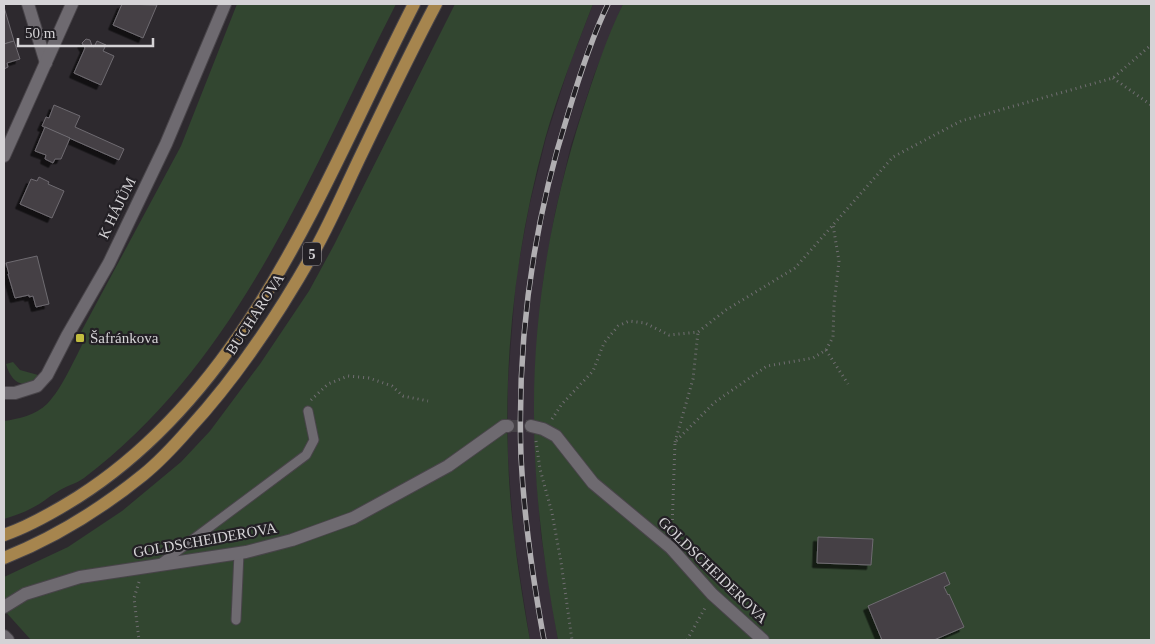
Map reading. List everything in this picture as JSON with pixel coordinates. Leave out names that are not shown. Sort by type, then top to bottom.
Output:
[{"type":"main road","name":"BUCHAROVA","points":[[6,533],[43,518],[66,505],[128,460],[180,409],[211,373],[255,311],[302,230],[414,4]]},
{"type":"main road","name":"BUCHAROVA","points":[[4,558],[26,549],[106,503],[150,469],[208,408],[264,333],[316,247],[408,57],[436,4]]},
{"type":"street","points":[[28,4],[46,63]]},
{"type":"street","points":[[4,156],[72,4]]},
{"type":"street","name":"K HÁJŮM","points":[[4,392],[15,393],[37,386],[47,375],[109,263],[158,161],[225,4]]},
{"type":"street","name":"GOLDSCHEIDEROVA","points":[[4,607],[26,594],[80,578],[239,553],[292,540],[353,518],[448,466],[504,426],[508,426]]},
{"type":"street","name":"GOLDSCHEIDEROVA","points":[[536,427],[556,436],[593,483],[671,548],[712,594],[763,640]]},
{"type":"street","points":[[4,636],[8,640]]},
{"type":"lane","points":[[156,567],[306,455],[314,440],[308,411]]},
{"type":"lane","points":[[236,620],[239,553]]},
{"type":"path","points":[[572,640],[561,562],[536,427],[562,404],[593,371],[604,343],[618,326],[629,321],[645,323],[670,335],[698,332],[726,310],[795,268],[893,157],[961,121],[1113,78],[1151,45]]},
{"type":"path","points":[[1113,78],[1151,105]]},
{"type":"path","points":[[675,442],[715,402],[767,366],[813,358],[826,350],[833,337],[834,305],[839,261],[834,224]]},
{"type":"path","points":[[671,548],[675,442],[693,379],[698,332]]},
{"type":"path","points":[[826,350],[848,384]]},
{"type":"path","points":[[308,411],[311,400],[328,384],[348,376],[369,378],[392,386],[403,396],[428,401]]},
{"type":"path","points":[[139,640],[134,598],[139,580],[143,574],[156,567]]},
{"type":"path","points":[[687,640],[712,594]]},
{"type":"shaded area","points":[[593,4],[623,4],[594,75],[571,145],[555,213],[543,282],[535,382],[535,457],[541,535],[558,640],[530,640],[514,538],[508,458],[508,381],[516,278],[529,207],[546,138],[569,66]]},
{"type":"green space","points":[[237,4],[396,4],[301,196],[267,259],[229,320],[187,377],[139,430],[84,478],[22,513],[4,519],[4,421],[27,416],[43,408],[53,398],[63,381],[86,337],[81,332],[181,146]]},
{"type":"green space","points":[[455,4],[593,4],[561,88],[545,139],[527,217],[514,296],[508,376],[508,457],[516,549],[530,640],[31,640],[4,610],[4,577],[68,547],[122,511],[181,462],[210,431],[260,364],[309,291]]},
{"type":"green space","points":[[623,4],[1151,4],[1151,640],[558,640],[544,556],[536,472],[534,415],[537,338],[546,262],[561,187],[582,113],[611,31]]},
{"type":"green space","points":[[13,362],[20,370],[38,375],[28,383],[19,383],[11,376],[6,364]]},
{"type":"building","points":[[122,4],[157,5],[143,38],[113,25]]},
{"type":"building","points":[[4,7],[14,41],[4,44]]},
{"type":"building","points":[[86,39],[90,40],[94,47],[97,41],[106,45],[103,51],[114,56],[101,85],[74,73],[85,48],[82,43]]},
{"type":"building","points":[[14,41],[20,59],[7,63],[8,67],[4,69],[4,44]]},
{"type":"building","points":[[54,105],[80,116],[75,127],[124,149],[119,160],[42,126],[46,117],[49,118]]},
{"type":"building","points":[[45,127],[70,138],[61,159],[55,159],[53,163],[45,159],[46,155],[35,151]]},
{"type":"building","points":[[39,177],[49,182],[48,184],[64,191],[52,218],[20,204],[31,179],[37,181]]},
{"type":"building","points":[[37,256],[49,304],[36,307],[33,296],[15,298],[6,263]]},
{"type":"building","points":[[818,537],[873,539],[871,565],[817,563]]},
{"type":"building","points":[[945,572],[950,584],[944,587],[964,627],[934,640],[882,640],[868,606]]},
{"type":"tunnel","points":[[508,426],[531,426]]},
{"type":"railway","points":[[544,640],[524,503],[521,457],[520,413],[525,326],[530,283],[545,198],[572,100],[596,31],[608,4]]},
{"type":"place","name":"Šafránkova","points":[[80,338]]}]
